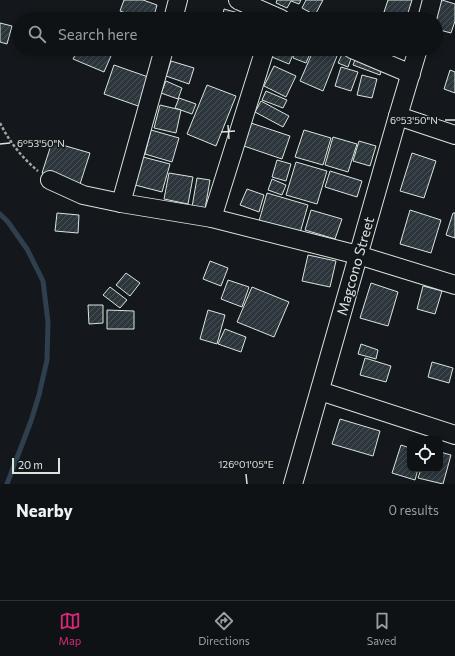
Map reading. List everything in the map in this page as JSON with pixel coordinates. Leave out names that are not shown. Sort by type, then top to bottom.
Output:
[{"type":"street","points":[[175,12],[178,0]]},
{"type":"street","points":[[238,0],[264,12]]},
{"type":"street","points":[[429,12],[432,0]]},
{"type":"street","points":[[121,203],[162,56]]},
{"type":"street","points":[[212,218],[263,56]]},
{"type":"street","points":[[369,56],[411,74]]},
{"type":"street","name":"Magcono Street","points":[[293,484],[416,56]]},
{"type":"street","points":[[398,116],[455,135]]},
{"type":"street","points":[[50,180],[83,195],[121,203],[212,218],[358,254],[455,285]]},
{"type":"street","points":[[320,391],[455,435]]},
{"type":"path","points":[[0,123],[6,135],[28,162],[50,180]]},
{"type":"building","points":[[124,0],[143,0],[157,5],[155,12],[120,11]]},
{"type":"building","points":[[277,0],[301,0],[299,4],[291,1],[287,8],[276,3]]},
{"type":"building","points":[[306,0],[323,0],[317,12],[309,12],[302,8]]},
{"type":"building","points":[[388,0],[412,0],[408,12],[384,12]]},
{"type":"building","points":[[437,0],[455,4],[455,21],[451,33],[443,31],[443,12],[437,12]]},
{"type":"building","points":[[224,9],[235,12],[223,12]]},
{"type":"building","points":[[0,23],[12,26],[7,44],[0,42]]},
{"type":"building","points":[[74,56],[111,56],[104,72],[73,59]]},
{"type":"building","points":[[269,56],[292,56],[289,64]]},
{"type":"building","points":[[294,56],[309,56],[306,63],[293,58]]},
{"type":"building","points":[[311,56],[337,56],[323,91],[300,81]]},
{"type":"building","points":[[341,56],[352,56],[348,67],[338,63]]},
{"type":"building","points":[[357,56],[383,64],[380,75],[353,65]]},
{"type":"building","points":[[171,61],[194,68],[189,84],[166,76]]},
{"type":"building","points":[[114,65],[151,78],[141,107],[104,94]]},
{"type":"building","points":[[274,66],[296,76],[286,97],[264,86]]},
{"type":"building","points":[[341,67],[358,72],[351,91],[335,86]]},
{"type":"building","points":[[450,70],[455,72],[455,93],[444,89]]},
{"type":"building","points":[[362,75],[377,79],[372,98],[357,95]]},
{"type":"building","points":[[166,81],[182,88],[178,99],[161,93]]},
{"type":"building","points":[[207,85],[236,96],[216,146],[187,134]]},
{"type":"building","points":[[266,91],[287,100],[283,108],[262,100]]},
{"type":"building","points":[[179,98],[196,104],[192,114],[175,108]]},
{"type":"building","points":[[261,101],[289,116],[283,127],[255,112]]},
{"type":"building","points":[[160,105],[181,110],[176,133],[154,128]]},
{"type":"building","points":[[245,121],[290,136],[282,159],[238,144]]},
{"type":"building","points":[[151,130],[179,138],[172,162],[145,154]]},
{"type":"building","points":[[304,130],[331,138],[323,165],[295,157]]},
{"type":"building","points":[[333,137],[357,144],[348,172],[325,165]]},
{"type":"building","points":[[359,141],[376,146],[370,166],[353,161]]},
{"type":"building","points":[[52,142],[90,153],[80,184],[42,173]]},
{"type":"building","points":[[412,153],[436,161],[424,198],[400,191]]},
{"type":"building","points":[[143,157],[170,164],[162,192],[135,185]]},
{"type":"building","points":[[277,160],[291,164],[286,181],[272,177]]},
{"type":"building","points":[[296,162],[327,171],[317,204],[286,195]]},
{"type":"building","points":[[330,171],[362,181],[357,197],[325,187]]},
{"type":"building","points":[[169,173],[193,177],[188,204],[164,199]]},
{"type":"building","points":[[197,178],[210,180],[205,209],[192,207]]},
{"type":"building","points":[[272,179],[286,185],[282,195],[268,190]]},
{"type":"building","points":[[247,189],[264,195],[259,212],[240,205]]},
{"type":"building","points":[[267,193],[308,205],[300,233],[259,221]]},
{"type":"building","points":[[311,210],[342,219],[335,239],[305,230]]},
{"type":"building","points":[[410,210],[441,220],[431,253],[400,244]]},
{"type":"building","points":[[57,213],[79,215],[78,233],[55,231]]},
{"type":"building","points":[[453,213],[455,213],[455,238],[446,235]]},
{"type":"building","points":[[308,255],[336,261],[330,287],[302,281]]},
{"type":"building","points":[[210,261],[228,268],[221,286],[203,279]]},
{"type":"building","points":[[126,273],[140,283],[130,296],[116,285]]},
{"type":"building","points":[[228,280],[249,287],[242,307],[221,299]]},
{"type":"building","points":[[371,283],[398,292],[388,326],[360,318]]},
{"type":"building","points":[[423,286],[442,291],[435,314],[417,309]]},
{"type":"building","points":[[110,287],[127,300],[120,308],[103,295]]},
{"type":"building","points":[[252,287],[289,302],[274,337],[237,322]]},
{"type":"building","points":[[88,305],[103,305],[103,323],[89,324]]},
{"type":"building","points":[[107,310],[134,311],[134,329],[107,329]]},
{"type":"building","points":[[208,310],[225,315],[217,344],[200,339]]},
{"type":"building","points":[[225,329],[246,337],[241,352],[218,344]]},
{"type":"building","points":[[361,344],[378,350],[376,359],[358,354]]},
{"type":"building","points":[[365,358],[391,366],[386,382],[360,375]]},
{"type":"building","points":[[432,362],[453,368],[449,383],[428,377]]},
{"type":"building","points":[[340,419],[380,431],[373,456],[332,444]]},
{"type":"building","points":[[401,445],[407,447],[407,472],[417,472],[415,480],[392,473]]},
{"type":"building","points":[[443,453],[451,455],[443,484],[418,478],[420,472],[443,472]]},
{"type":"waterway","points":[[0,214],[8,222],[27,249],[43,281],[48,322],[47,360],[39,395],[31,421],[7,484]]}]
